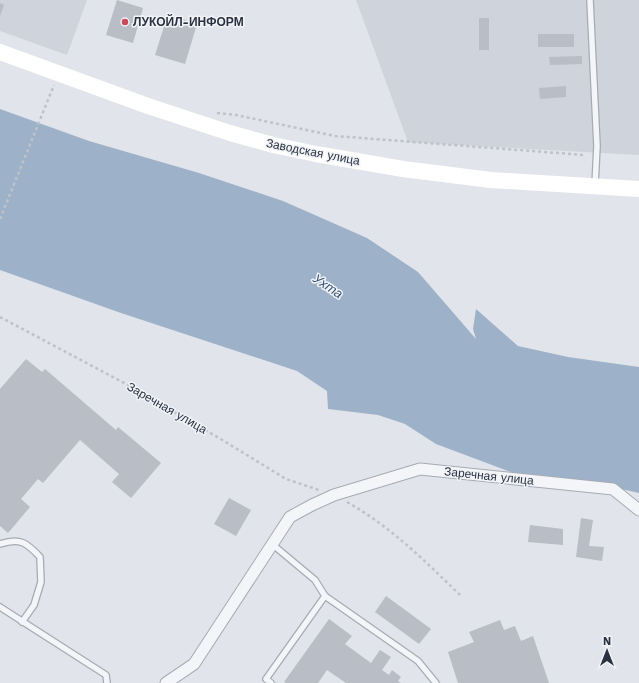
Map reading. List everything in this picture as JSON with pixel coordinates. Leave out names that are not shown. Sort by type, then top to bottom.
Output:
[{"type":"street","name":"Заводская улица","points":[[0,52],[148,106],[230,133],[273,145],[403,169],[491,180],[639,189]]},
{"type":"street","name":"Заречная улица","points":[[166,683],[194,664],[290,517],[334,495],[420,469],[612,489],[639,510]]},
{"type":"lane","points":[[590,0],[597,146],[594,186]]},
{"type":"lane","points":[[0,544],[11,540],[28,544],[40,558],[41,582],[34,605],[22,622]]},
{"type":"lane","points":[[272,544],[315,580],[325,596],[418,661],[436,683]]},
{"type":"lane","points":[[271,683],[266,679],[325,596]]},
{"type":"lane","points":[[0,607],[106,675],[107,683]]},
{"type":"path","points":[[0,219],[51,91]]},
{"type":"path","points":[[214,113],[236,115],[335,136],[584,155]]},
{"type":"path","name":"Заречная улица","points":[[0,317],[126,384],[286,479],[334,495]]},
{"type":"path","points":[[334,495],[369,514],[411,548],[460,595]]},
{"type":"shaded area","points":[[0,0],[87,0],[67,55],[0,31]]},
{"type":"shaded area","points":[[356,0],[639,0],[639,155],[408,142]]},
{"type":"water","name":"Ухта","points":[[0,109],[89,141],[199,173],[283,201],[367,238],[418,272],[476,339],[473,329],[476,309],[518,346],[568,357],[639,367],[639,493],[590,482],[513,473],[436,444],[405,424],[378,415],[328,409],[327,391],[297,371],[121,313],[0,270]]},
{"type":"building","name":"ЛУКОЙЛ-ИНФОРМ","points":[[117,0],[143,8],[133,43],[106,35]]},
{"type":"building","points":[[0,3],[4,5],[0,16]]},
{"type":"building","points":[[168,14],[197,24],[185,64],[155,55]]},
{"type":"building","points":[[479,18],[489,18],[489,50],[479,50]]},
{"type":"building","points":[[538,34],[574,34],[574,47],[538,47]]},
{"type":"building","points":[[582,56],[582,64],[550,65],[549,57]]},
{"type":"building","points":[[566,86],[566,97],[540,99],[539,88]]},
{"type":"building","points":[[26,359],[42,372],[45,369],[116,430],[118,427],[161,463],[131,498],[112,482],[119,474],[80,440],[43,483],[38,479],[21,499],[30,507],[8,533],[0,526],[0,389]]},
{"type":"building","points":[[229,498],[251,510],[236,536],[214,524]]},
{"type":"building","points":[[581,518],[593,520],[589,546],[604,547],[602,561],[576,557]]},
{"type":"building","points":[[530,525],[563,529],[563,545],[528,542]]},
{"type":"building","points":[[386,596],[431,629],[419,644],[375,612]]},
{"type":"building","points":[[329,619],[352,636],[345,644],[371,663],[380,650],[391,657],[382,670],[389,675],[392,670],[401,677],[398,681],[401,683],[346,683],[327,670],[318,683],[284,682]]},
{"type":"building","points":[[500,620],[504,630],[515,626],[521,641],[533,636],[549,683],[458,683],[448,652],[474,642],[469,632]]},
{"type":"place","name":"ЛУКОЙЛ-ИНФОРМ","points":[[125,22]]}]
